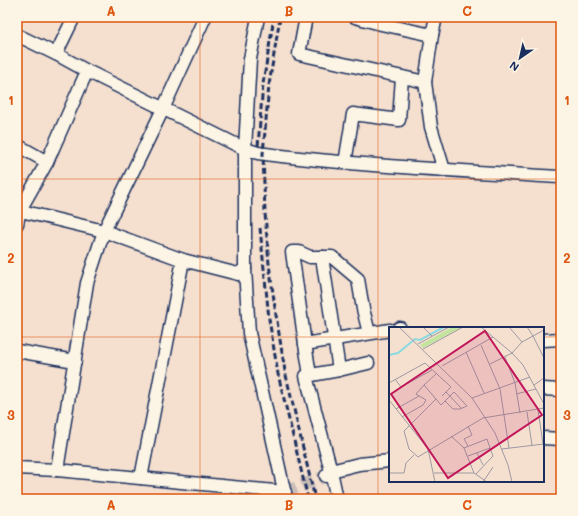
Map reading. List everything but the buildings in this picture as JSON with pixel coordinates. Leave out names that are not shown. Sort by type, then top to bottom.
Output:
[{"type":"street","points":[[56,54],[74,17]]},
{"type":"street","points":[[57,470],[88,283],[104,231],[205,17]]},
{"type":"street","points":[[17,468],[57,470],[141,478],[286,496],[249,333],[245,269],[246,149],[250,59],[258,17]]},
{"type":"street","points":[[306,17],[298,54],[425,82]]},
{"type":"street","points":[[355,17],[381,21],[432,35]]},
{"type":"street","points":[[436,17],[425,82],[431,127],[444,170]]},
{"type":"street","points":[[17,35],[246,149],[258,153],[346,163],[561,177]]},
{"type":"street","points":[[17,224],[18,210],[47,162],[87,71]]},
{"type":"street","points":[[346,163],[353,114],[399,120],[402,77]]},
{"type":"street","points":[[17,145],[47,162]]},
{"type":"street","points":[[18,210],[104,231],[183,260],[238,274],[245,269]]},
{"type":"street","points":[[310,375],[292,252],[299,252],[310,257],[332,257],[358,279],[362,309],[370,333]]},
{"type":"street","points":[[322,257],[339,370]]},
{"type":"street","points":[[141,478],[183,260]]},
{"type":"street","points":[[305,344],[389,330]]},
{"type":"street","points":[[544,340],[561,339]]},
{"type":"street","points":[[17,351],[75,361]]},
{"type":"street","points":[[337,499],[329,473],[306,376],[339,370],[368,362]]},
{"type":"street","points":[[544,389],[561,390]]},
{"type":"street","points":[[544,438],[561,439]]},
{"type":"street","points":[[329,473],[359,464],[389,461]]},
{"type":"tunnel","points":[[285,492],[326,476]]},
{"type":"railway","points":[[258,146],[263,84],[274,17]]},
{"type":"railway","points":[[280,17],[269,85],[263,154],[265,213],[269,264],[285,371],[315,499]]},
{"type":"railway","points":[[260,228],[269,319],[278,374],[308,499]]}]
